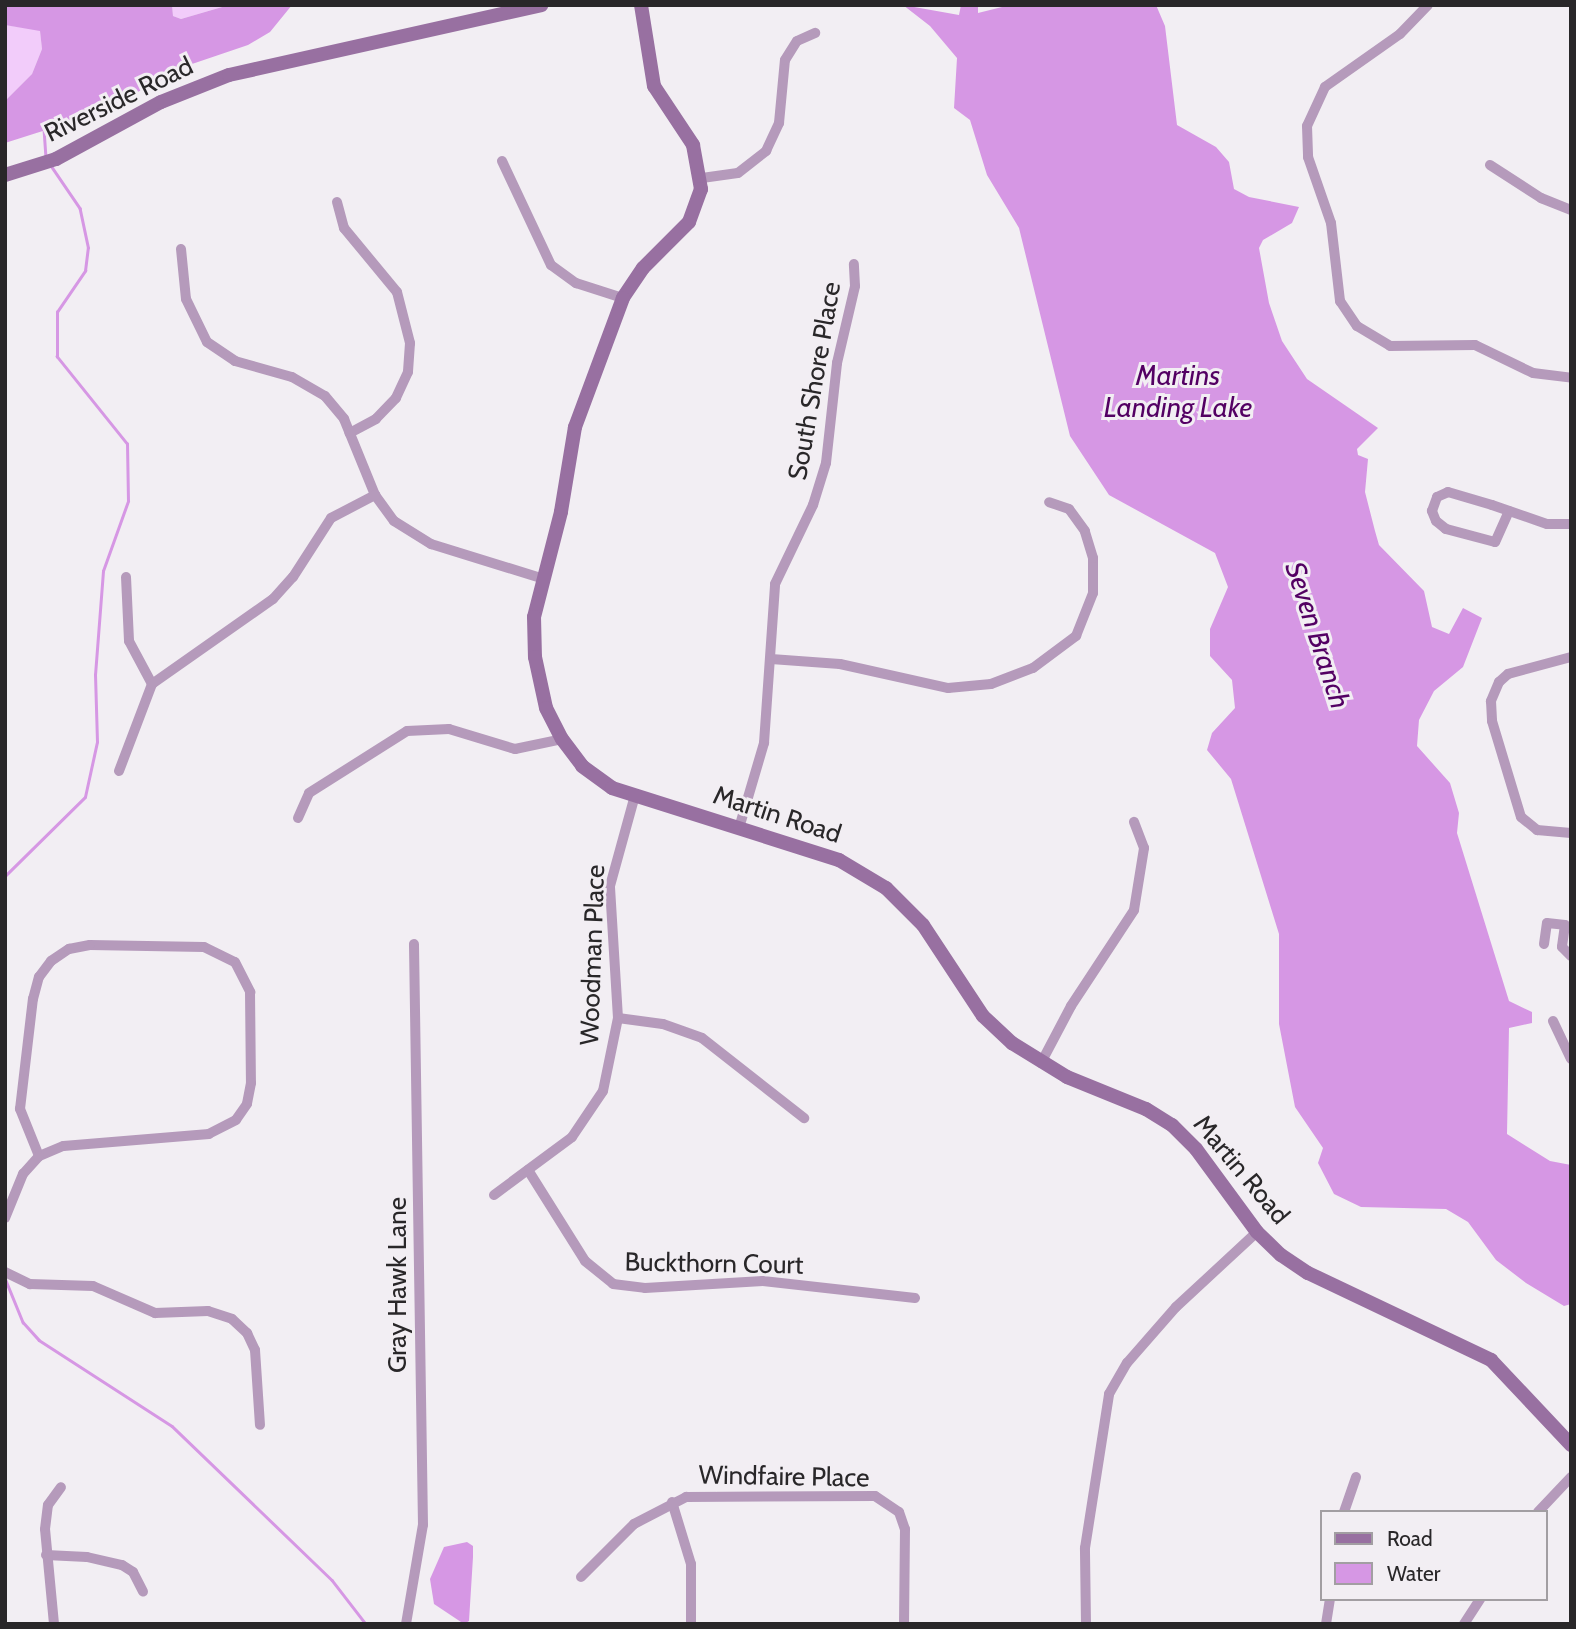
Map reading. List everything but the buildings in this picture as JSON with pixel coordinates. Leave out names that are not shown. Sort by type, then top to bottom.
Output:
[{"type":"street","name":"Riverside Road","points":[[5,175],[57,159],[160,102],[229,75],[541,5]]},
{"type":"street","points":[[641,5],[654,86],[693,145],[702,178],[738,173],[766,151],[779,123],[785,60],[797,41],[815,33]]},
{"type":"street","points":[[1428,5],[1399,34],[1325,87],[1307,126],[1308,157],[1331,223],[1340,301],[1357,326],[1390,346],[1475,345],[1533,373],[1571,379]]},
{"type":"street","points":[[502,161],[551,265],[576,283],[623,298]]},
{"type":"street","points":[[1490,165],[1541,198],[1571,210]]},
{"type":"street","name":"Martin Road","points":[[702,178],[689,222],[643,268],[623,298],[575,427],[561,512],[541,578],[534,617],[535,657],[546,708],[562,739],[595,777],[635,795],[839,860],[886,888],[923,925],[983,1016],[1041,1063],[1172,1125],[1196,1149],[1257,1232],[1308,1273],[1491,1360],[1571,1445]]},
{"type":"street","points":[[337,202],[344,228],[397,292],[410,343],[408,372],[396,398],[376,419],[350,433]]},
{"type":"street","points":[[181,249],[186,299],[207,342],[235,361],[312,386],[335,406],[350,433],[375,495],[394,521],[419,539],[541,578]]},
{"type":"street","name":"South Shore Place","points":[[739,828],[764,743],[775,584],[813,505],[826,463],[837,363],[855,286],[853,264]]},
{"type":"street","points":[[1508,511],[1495,542],[1446,528],[1436,522],[1432,511],[1437,497],[1448,492],[1508,511],[1547,524],[1571,524]]},
{"type":"street","points":[[119,771],[152,684],[272,599],[293,577],[331,518],[375,495]]},
{"type":"street","points":[[771,659],[840,664],[948,688],[991,684],[1033,668],[1076,636],[1093,593],[1093,558],[1085,531],[1069,509],[1049,502]]},
{"type":"street","points":[[126,577],[129,641],[152,684]]},
{"type":"street","points":[[1571,657],[1508,674],[1499,682],[1491,701],[1492,721],[1521,817],[1537,830],[1571,833]]},
{"type":"street","points":[[298,818],[309,793],[407,731],[449,729],[515,749],[562,739]]},
{"type":"street","name":"Woodman Place","points":[[494,1195],[572,1137],[594,1110],[603,1091],[618,1018],[610,887],[635,795]]},
{"type":"street","points":[[1041,1063],[1071,1006],[1134,909],[1144,848],[1134,822]]},
{"type":"street","points":[[1544,944],[1547,923],[1565,925],[1562,947],[1571,956]]},
{"type":"street","name":"Gray Hawk Lane","points":[[406,1624],[412,1609],[423,1525],[414,944]]},
{"type":"street","points":[[5,1219],[23,1174],[40,1156],[63,1146],[209,1133],[236,1120],[247,1104],[251,1083],[250,992],[235,962],[204,947],[90,945],[69,949],[51,961],[39,977],[33,999],[19,1093],[23,1124],[40,1156]]},
{"type":"street","points":[[618,1018],[663,1024],[702,1038],[804,1118]]},
{"type":"street","points":[[1553,1021],[1566,1039],[1571,1059]]},
{"type":"street","name":"Buckthorn Court","points":[[528,1170],[585,1261],[613,1283],[645,1288],[763,1281],[915,1298]]},
{"type":"street","points":[[1086,1624],[1085,1548],[1109,1394],[1127,1363],[1176,1307],[1257,1232]]},
{"type":"street","points":[[5,1272],[47,1287],[93,1286],[155,1313],[208,1311],[232,1319],[247,1333],[255,1350],[260,1425]]},
{"type":"street","points":[[1344,1510],[1356,1477]]},
{"type":"street","points":[[1540,1510],[1571,1477]]},
{"type":"street","points":[[54,1624],[46,1556],[48,1505],[61,1487]]},
{"type":"street","name":"Windfaire Place","points":[[581,1577],[634,1524],[672,1502],[710,1494],[875,1496],[890,1502],[905,1529],[904,1624]]},
{"type":"street","points":[[672,1502],[691,1564],[691,1624]]},
{"type":"street","points":[[46,1556],[87,1557],[122,1565],[133,1572],[142,1592]]},
{"type":"street","points":[[1326,1624],[1330,1601]]},
{"type":"street","points":[[1464,1624],[1479,1601]]},
{"type":"shaded area","points":[[172,5],[229,5],[181,19],[173,16]]},
{"type":"shaded area","points":[[5,25],[40,30],[42,49],[32,74],[5,101]]},
{"type":"water","points":[[5,5],[172,5],[173,16],[181,19],[229,5],[292,5],[270,32],[248,45],[192,64],[93,115],[5,143],[5,101],[32,74],[42,49],[40,31],[5,25]]},
{"type":"water","name":"Martins Landing Lake","points":[[903,5],[959,15],[961,5],[978,5],[978,13],[1010,5],[1156,5],[1165,26],[1177,125],[1216,147],[1229,162],[1234,189],[1249,197],[1299,207],[1292,223],[1263,240],[1259,248],[1269,303],[1282,341],[1307,379],[1378,428],[1357,449],[1358,455],[1368,459],[1365,492],[1375,531],[1379,545],[1424,591],[1432,627],[1449,634],[1463,608],[1482,618],[1463,667],[1434,691],[1419,720],[1417,746],[1450,783],[1459,813],[1457,833],[1509,1001],[1532,1012],[1532,1023],[1509,1028],[1507,1134],[1550,1161],[1571,1165],[1571,1304],[1564,1306],[1526,1283],[1496,1260],[1468,1222],[1446,1209],[1361,1207],[1334,1194],[1318,1163],[1323,1148],[1295,1107],[1279,1024],[1279,934],[1231,779],[1207,750],[1212,733],[1235,708],[1232,680],[1210,656],[1210,629],[1228,587],[1215,553],[1109,495],[1070,436],[1019,228],[987,175],[970,120],[954,108],[957,58],[930,26]]},
{"type":"water","points":[[467,1542],[473,1546],[473,1557],[469,1621],[464,1624],[434,1604],[430,1579],[444,1547]]},
{"type":"waterway","points":[[44,129],[46,156]]},
{"type":"waterway","points":[[5,876],[85,797],[97,742],[95,675],[103,571],[128,501],[127,444],[57,357],[57,312],[85,271],[88,248],[80,209],[50,165]]},
{"type":"waterway","points":[[5,1278],[23,1322],[39,1340],[172,1426],[332,1580],[366,1624]]},
{"type":"water label","name":"Seven Branch","points":[[1318,635]]}]
